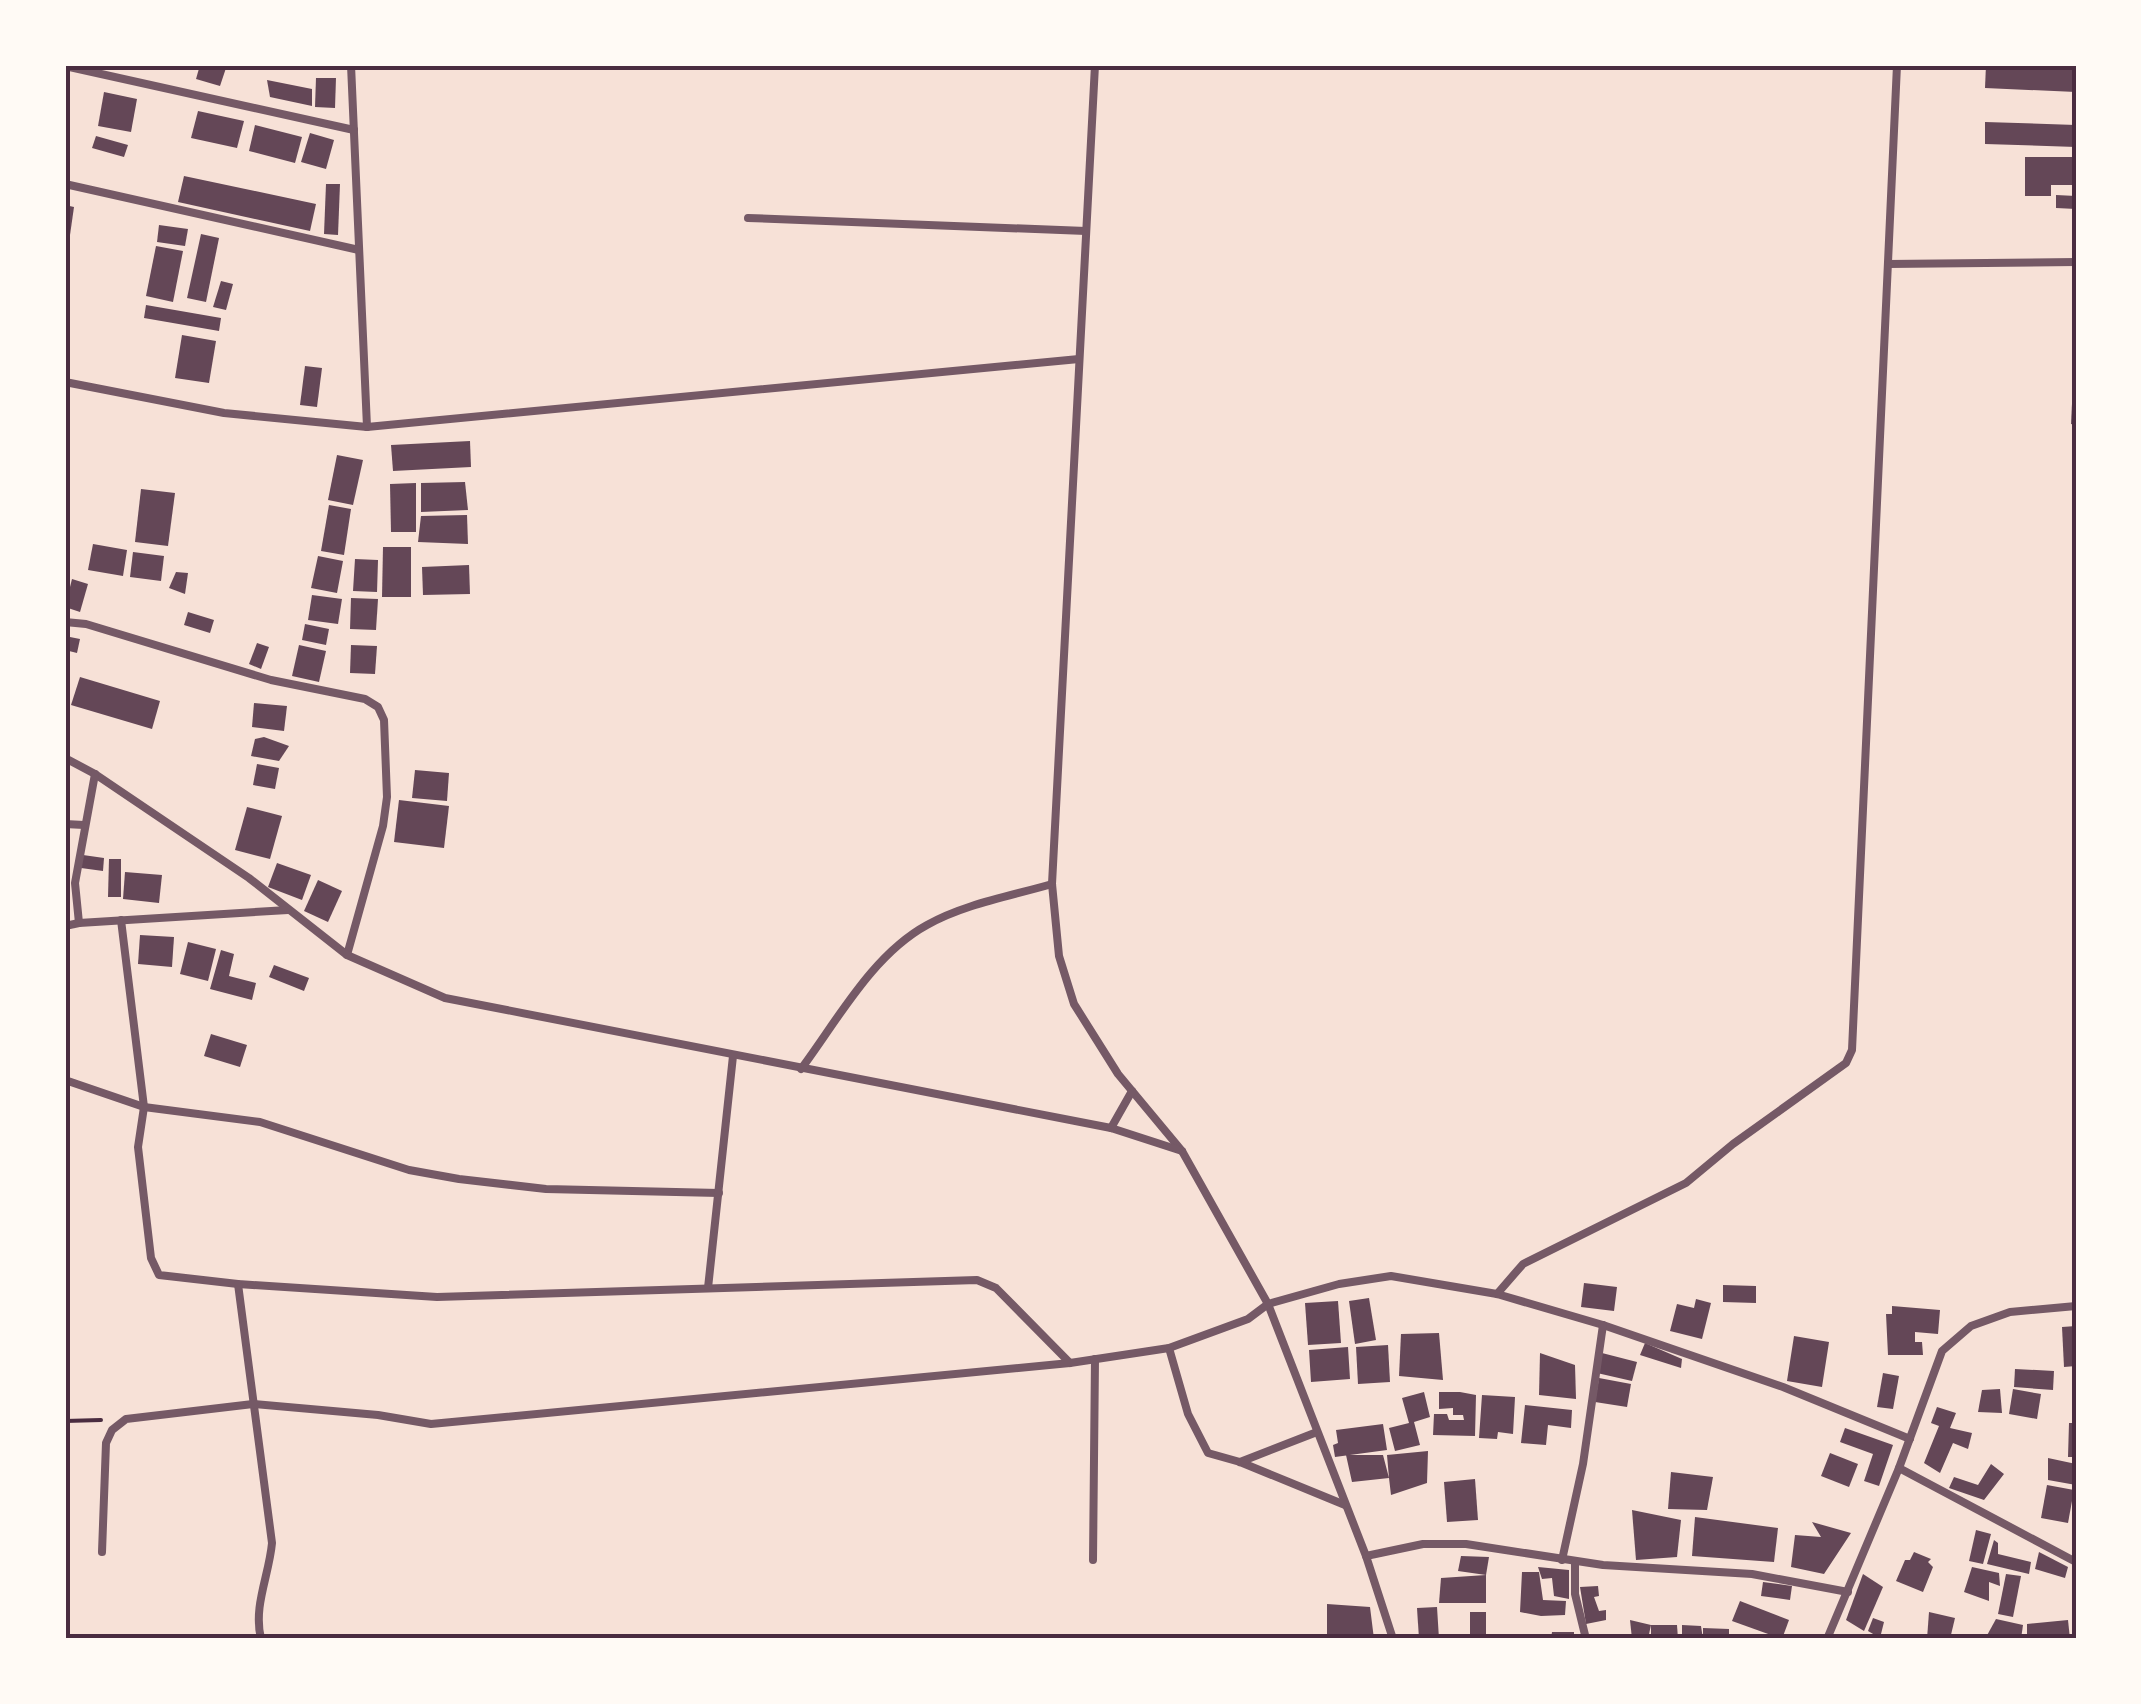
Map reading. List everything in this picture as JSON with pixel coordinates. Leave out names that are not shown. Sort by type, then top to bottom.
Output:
[{"type":"street","points":[[351,65],[366,427]]},
{"type":"street","points":[[1095,65],[1052,884],[1059,956],[1074,1004],[1132,1091],[1182,1151],[1268,1304],[1366,1556],[1393,1639]]},
{"type":"street","points":[[1497,1294],[1523,1264],[1686,1183],[1846,1062],[1852,1050],[1897,65]]},
{"type":"street","points":[[65,66],[354,130]]},
{"type":"street","points":[[65,184],[359,250]]},
{"type":"street","points":[[748,218],[1086,230]]},
{"type":"street","points":[[1888,264],[2076,262]]},
{"type":"street","points":[[65,382],[224,413],[366,427],[1079,359]]},
{"type":"street","points":[[65,622],[86,624],[271,680],[365,700],[378,707],[384,720],[388,797],[347,956]]},
{"type":"street","points":[[65,758],[249,878],[347,956],[459,1002],[1111,1128],[1182,1151]]},
{"type":"street","points":[[80,922],[76,883],[94,774]]},
{"type":"street","points":[[65,824],[84,825]]},
{"type":"street","points":[[801,1069],[877,967],[900,944],[926,925],[954,913],[1052,884]]},
{"type":"street","points":[[65,926],[288,910]]},
{"type":"street","points":[[121,920],[144,1108],[138,1147],[151,1258],[159,1275],[438,1298],[977,1280],[996,1288],[1070,1364]]},
{"type":"street","points":[[708,1288],[733,1056]]},
{"type":"street","points":[[65,1080],[144,1108],[260,1122],[408,1170],[546,1190],[718,1193]]},
{"type":"street","points":[[1111,1128],[1132,1091]]},
{"type":"street","points":[[102,1552],[106,1443],[112,1430],[126,1420],[254,1404],[431,1424],[1070,1364],[1169,1348],[1248,1319],[1268,1304],[1339,1284],[1391,1276],[1497,1294],[1603,1324],[1783,1387],[1910,1439]]},
{"type":"street","points":[[238,1284],[272,1542],[258,1604],[260,1639]]},
{"type":"street","points":[[1826,1639],[1899,1468],[1942,1351],[1971,1326],[2010,1312],[2076,1306]]},
{"type":"street","points":[[1562,1560],[1583,1464],[1603,1324]]},
{"type":"street","points":[[1169,1348],[1188,1414],[1208,1453],[1240,1462],[1344,1506]]},
{"type":"street","points":[[1093,1560],[1095,1360]]},
{"type":"street","points":[[1240,1462],[1317,1432]]},
{"type":"street","points":[[1899,1468],[2076,1562]]},
{"type":"street","points":[[1366,1556],[1423,1544],[1466,1544],[1574,1562],[1752,1574],[1848,1592]]},
{"type":"street","points":[[1574,1562],[1575,1594],[1586,1639]]},
{"type":"path","points":[[65,1421],[126,1420]]},
{"type":"building","points":[[200,65],[227,65],[220,86],[196,79]]},
{"type":"building","points":[[1986,65],[2076,65],[2076,92],[1985,88]]},
{"type":"building","points":[[316,78],[336,78],[335,108],[315,107]]},
{"type":"building","points":[[267,80],[312,89],[312,106],[270,97]]},
{"type":"building","points":[[104,92],[137,99],[131,132],[98,126]]},
{"type":"building","points":[[198,111],[244,121],[237,148],[191,138]]},
{"type":"building","points":[[1985,122],[2076,125],[2076,147],[1985,144]]},
{"type":"building","points":[[255,125],[302,137],[295,163],[249,151]]},
{"type":"building","points":[[310,133],[334,140],[326,169],[301,162]]},
{"type":"building","points":[[96,136],[128,145],[124,157],[92,148]]},
{"type":"building","points":[[2025,157],[2076,157],[2076,185],[2051,185],[2051,196],[2025,196]]},
{"type":"building","points":[[184,176],[316,204],[310,231],[178,202]]},
{"type":"building","points":[[326,184],[340,184],[338,235],[324,234]]},
{"type":"building","points":[[2056,195],[2076,196],[2076,209],[2056,208]]},
{"type":"building","points":[[65,205],[74,207],[69,242],[65,241]]},
{"type":"building","points":[[159,225],[188,229],[185,246],[157,242]]},
{"type":"building","points":[[201,234],[219,238],[206,302],[187,298]]},
{"type":"building","points":[[156,246],[183,251],[173,302],[146,296]]},
{"type":"building","points":[[221,281],[233,284],[226,310],[213,307]]},
{"type":"building","points":[[146,305],[221,318],[219,331],[144,318]]},
{"type":"building","points":[[182,335],[216,341],[209,383],[175,378]]},
{"type":"building","points":[[305,366],[322,368],[317,407],[300,405]]},
{"type":"building","points":[[2076,383],[2076,425],[2071,424]]},
{"type":"building","points":[[470,441],[471,467],[393,471],[391,445]]},
{"type":"building","points":[[337,455],[363,460],[353,505],[328,500]]},
{"type":"building","points":[[465,482],[468,510],[421,512],[421,483]]},
{"type":"building","points":[[416,483],[416,532],[391,532],[390,484]]},
{"type":"building","points":[[141,489],[175,493],[168,546],[135,542]]},
{"type":"building","points":[[329,505],[351,509],[344,555],[321,551]]},
{"type":"building","points":[[467,515],[468,544],[418,542],[421,516]]},
{"type":"building","points":[[93,544],[127,550],[123,576],[88,570]]},
{"type":"building","points":[[383,547],[411,547],[411,597],[382,597]]},
{"type":"building","points":[[133,552],[164,556],[161,581],[130,577]]},
{"type":"building","points":[[318,556],[343,561],[337,593],[311,588]]},
{"type":"building","points":[[355,559],[378,560],[377,592],[353,591]]},
{"type":"building","points":[[469,565],[470,594],[423,595],[422,567]]},
{"type":"building","points":[[176,572],[188,573],[185,594],[169,588]]},
{"type":"building","points":[[72,579],[88,584],[80,612],[65,607]]},
{"type":"building","points":[[312,595],[342,599],[338,624],[308,620]]},
{"type":"building","points":[[351,598],[378,599],[376,630],[350,629]]},
{"type":"building","points":[[188,612],[214,620],[210,633],[184,625]]},
{"type":"building","points":[[305,624],[329,629],[326,645],[302,640]]},
{"type":"building","points":[[65,636],[80,639],[77,653],[65,650]]},
{"type":"building","points":[[257,643],[269,647],[261,669],[249,664]]},
{"type":"building","points":[[299,645],[326,651],[319,682],[292,676]]},
{"type":"building","points":[[351,645],[377,646],[375,674],[350,673]]},
{"type":"building","points":[[80,677],[160,701],[152,729],[71,705]]},
{"type":"building","points":[[254,703],[287,706],[284,731],[252,727]]},
{"type":"building","points":[[264,737],[289,746],[279,761],[251,756],[255,739]]},
{"type":"building","points":[[257,764],[279,768],[275,789],[253,785]]},
{"type":"building","points":[[415,770],[449,773],[447,801],[412,798]]},
{"type":"building","points":[[399,800],[449,806],[444,848],[394,842]]},
{"type":"building","points":[[247,807],[282,816],[270,859],[235,850]]},
{"type":"building","points":[[83,855],[104,858],[103,871],[81,868]]},
{"type":"building","points":[[109,859],[121,859],[121,897],[108,897]]},
{"type":"building","points":[[277,863],[311,875],[302,900],[268,887]]},
{"type":"building","points":[[125,872],[162,875],[159,903],[123,899]]},
{"type":"building","points":[[318,880],[342,891],[328,922],[304,911]]},
{"type":"building","points":[[140,935],[174,937],[172,967],[138,964]]},
{"type":"building","points":[[188,942],[216,949],[208,981],[180,974]]},
{"type":"building","points":[[221,950],[234,954],[229,976],[256,983],[252,1000],[210,989]]},
{"type":"building","points":[[274,965],[309,978],[304,991],[269,977]]},
{"type":"building","points":[[211,1034],[247,1045],[240,1067],[204,1056]]},
{"type":"building","points":[[1584,1283],[1617,1287],[1614,1311],[1581,1307]]},
{"type":"building","points":[[1723,1285],[1756,1286],[1756,1303],[1723,1302]]},
{"type":"building","points":[[1369,1298],[1376,1340],[1355,1344],[1349,1301]]},
{"type":"building","points":[[1696,1299],[1711,1303],[1702,1339],[1670,1331],[1677,1304],[1694,1308]]},
{"type":"building","points":[[1338,1301],[1341,1343],[1308,1345],[1305,1303]]},
{"type":"building","points":[[1892,1306],[1940,1310],[1938,1334],[1915,1332],[1915,1342],[1922,1342],[1923,1355],[1888,1355],[1886,1314],[1892,1314]]},
{"type":"building","points":[[2076,1326],[2076,1366],[2064,1367],[2062,1327]]},
{"type":"building","points":[[1439,1333],[1443,1380],[1399,1376],[1401,1334]]},
{"type":"building","points":[[1794,1336],[1829,1342],[1822,1387],[1787,1381]]},
{"type":"building","points":[[1645,1343],[1682,1359],[1681,1368],[1640,1355]]},
{"type":"building","points":[[1388,1345],[1390,1382],[1358,1384],[1356,1347]]},
{"type":"building","points":[[1348,1347],[1350,1379],[1311,1382],[1309,1350]]},
{"type":"building","points":[[1540,1353],[1575,1365],[1576,1399],[1539,1395]]},
{"type":"building","points":[[1602,1353],[1637,1362],[1632,1381],[1597,1373]]},
{"type":"building","points":[[2015,1369],[2054,1371],[2053,1390],[2014,1387]]},
{"type":"building","points":[[1883,1373],[1899,1376],[1893,1409],[1877,1407]]},
{"type":"building","points":[[1599,1378],[1631,1384],[1627,1407],[1595,1402]]},
{"type":"building","points":[[2000,1389],[2002,1413],[1978,1412],[1982,1390]]},
{"type":"building","points":[[2013,1389],[2041,1394],[2037,1419],[2009,1414]]},
{"type":"building","points":[[1424,1392],[1430,1417],[1414,1422],[1420,1445],[1395,1451],[1389,1428],[1409,1423],[1402,1398]]},
{"type":"building","points":[[1439,1392],[1476,1395],[1475,1436],[1433,1435],[1434,1414],[1464,1420],[1463,1415],[1453,1415],[1453,1408],[1439,1409]]},
{"type":"building","points":[[1482,1395],[1515,1397],[1513,1434],[1498,1432],[1497,1439],[1479,1438]]},
{"type":"building","points":[[1525,1405],[1572,1410],[1571,1428],[1548,1425],[1546,1445],[1521,1443]]},
{"type":"building","points":[[1937,1407],[1956,1413],[1950,1428],[1972,1433],[1968,1449],[1953,1443],[1940,1473],[1924,1463],[1939,1426],[1931,1423]]},
{"type":"building","points":[[2069,1423],[2076,1423],[2076,1457],[2068,1457]]},
{"type":"building","points":[[1383,1424],[1387,1450],[1335,1457],[1336,1430]]},
{"type":"building","points":[[1845,1428],[1893,1445],[1879,1486],[1864,1481],[1873,1454],[1840,1442]]},
{"type":"building","points":[[1428,1451],[1427,1483],[1391,1495],[1387,1455]]},
{"type":"building","points":[[1830,1453],[1858,1464],[1849,1487],[1821,1476]]},
{"type":"building","points":[[1346,1455],[1383,1455],[1389,1478],[1352,1482]]},
{"type":"building","points":[[2048,1458],[2076,1464],[2076,1485],[2048,1480]]},
{"type":"building","points":[[1991,1464],[2004,1474],[1984,1500],[1949,1488],[1954,1477],[1978,1485]]},
{"type":"building","points":[[1671,1472],[1713,1477],[1707,1510],[1668,1509]]},
{"type":"building","points":[[1475,1479],[1478,1520],[1447,1522],[1444,1482]]},
{"type":"building","points":[[2047,1485],[2074,1490],[2068,1523],[2041,1518]]},
{"type":"building","points":[[1632,1510],[1681,1520],[1677,1557],[1636,1560]]},
{"type":"building","points":[[1695,1517],[1778,1528],[1774,1562],[1692,1556]]},
{"type":"building","points":[[1812,1522],[1851,1533],[1824,1574],[1791,1567],[1795,1535],[1821,1537]]},
{"type":"building","points":[[1976,1530],[1991,1534],[1983,1564],[1969,1561]]},
{"type":"building","points":[[1994,1540],[1998,1543],[1998,1554],[2031,1562],[2029,1574],[1987,1564]]},
{"type":"building","points":[[1914,1552],[1931,1559],[1928,1562],[1933,1567],[1923,1592],[1896,1581],[1905,1560],[1910,1560]]},
{"type":"building","points":[[2039,1552],[2068,1567],[2065,1578],[2035,1569]]},
{"type":"building","points":[[1461,1556],[1489,1557],[1486,1575],[1458,1571]]},
{"type":"building","points":[[1538,1567],[1569,1570],[1569,1599],[1554,1596],[1552,1578],[1542,1579]]},
{"type":"building","points":[[1972,1567],[1999,1573],[2000,1586],[1989,1582],[1989,1601],[1964,1592]]},
{"type":"building","points":[[1522,1572],[1539,1572],[1543,1600],[1566,1601],[1565,1615],[1520,1612]]},
{"type":"building","points":[[1863,1574],[1883,1587],[1864,1631],[1846,1620]]},
{"type":"building","points":[[2006,1574],[2021,1576],[2013,1617],[1998,1614]]},
{"type":"building","points":[[1486,1575],[1486,1603],[1439,1603],[1441,1578]]},
{"type":"building","points":[[1763,1582],[1792,1586],[1790,1600],[1761,1596]]},
{"type":"building","points":[[1598,1586],[1599,1596],[1594,1597],[1599,1611],[1606,1610],[1606,1620],[1586,1624],[1580,1587]]},
{"type":"building","points":[[1740,1601],[1789,1620],[1782,1639],[1732,1621]]},
{"type":"building","points":[[1327,1604],[1370,1607],[1374,1639],[1327,1639]]},
{"type":"building","points":[[1437,1607],[1439,1639],[1419,1639],[1417,1608]]},
{"type":"building","points":[[1470,1612],[1486,1612],[1486,1639],[1470,1639]]},
{"type":"building","points":[[1929,1612],[1955,1618],[1950,1639],[1927,1639]]},
{"type":"building","points":[[1873,1618],[1884,1622],[1880,1638],[1868,1631]]},
{"type":"building","points":[[1996,1619],[2023,1625],[2021,1639],[1985,1639]]},
{"type":"building","points":[[1630,1620],[1651,1625],[1648,1639],[1632,1639]]},
{"type":"building","points":[[2068,1620],[2070,1639],[2027,1639],[2027,1624]]},
{"type":"building","points":[[1651,1625],[1677,1625],[1678,1639],[1651,1639]]},
{"type":"building","points":[[1682,1625],[1701,1626],[1703,1639],[1682,1639]]},
{"type":"building","points":[[1703,1628],[1729,1629],[1729,1639],[1703,1639]]},
{"type":"building","points":[[1552,1632],[1574,1632],[1574,1639],[1551,1639]]}]
